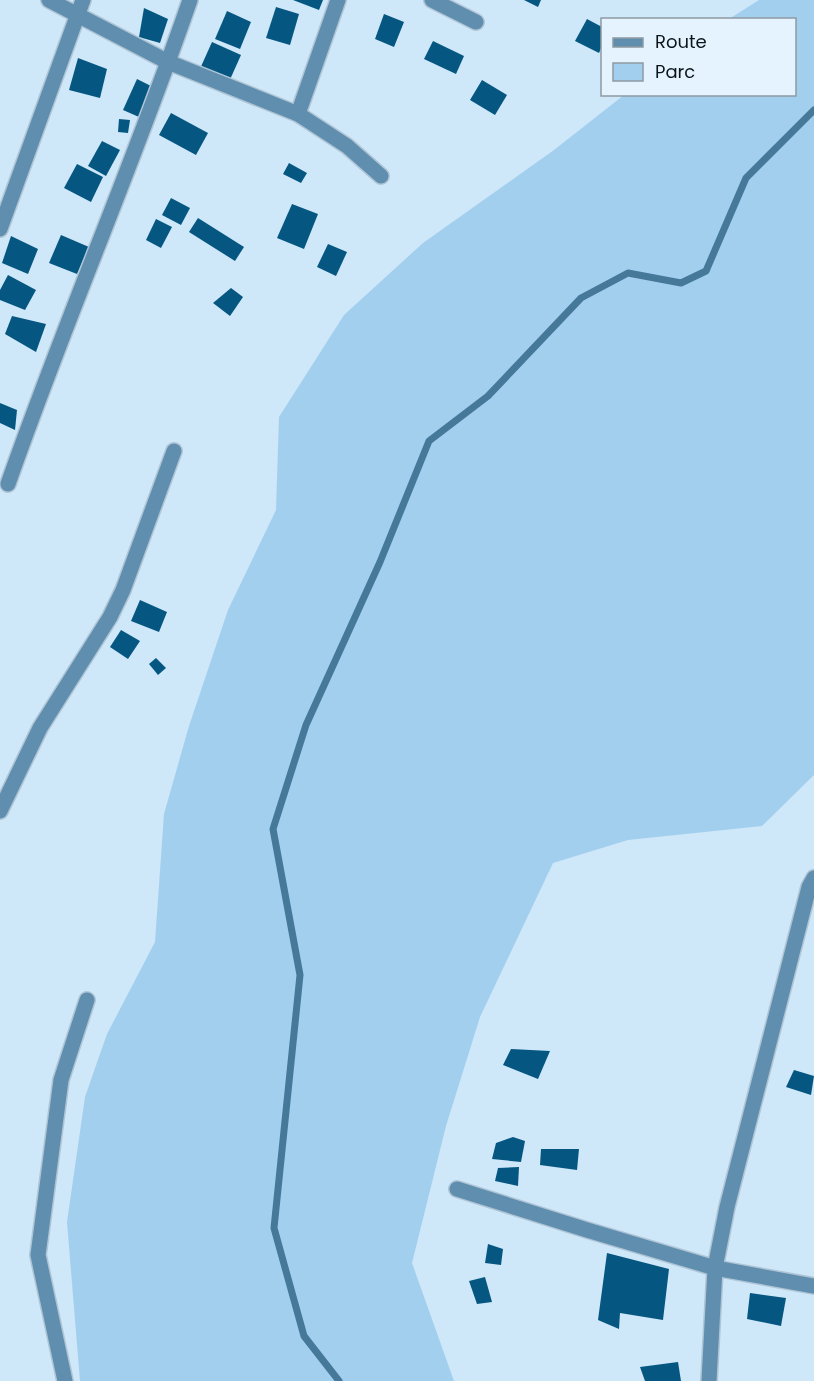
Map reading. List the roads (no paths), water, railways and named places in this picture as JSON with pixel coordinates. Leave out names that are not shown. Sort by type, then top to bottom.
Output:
[{"type":"street","points":[[49,0],[81,7],[168,62],[298,114],[347,146],[381,176]]},
{"type":"street","points":[[8,484],[45,379],[190,0]]},
{"type":"street","points":[[298,114],[338,0]]},
{"type":"street","points":[[432,0],[476,22]]},
{"type":"street","points":[[0,229],[81,7]]},
{"type":"street","points":[[0,811],[40,728],[110,617],[123,590],[174,451]]},
{"type":"street","points":[[709,1381],[715,1268],[727,1207],[809,887],[814,878]]},
{"type":"street","points":[[65,1381],[38,1254],[61,1080],[87,1000]]},
{"type":"street","points":[[457,1189],[715,1268],[814,1286]]},
{"type":"waterway","points":[[339,1381],[304,1336],[274,1228],[300,975],[273,829],[306,725],[380,562],[429,441],[488,396],[581,298],[628,273],[681,283],[706,271],[746,178],[814,110]]}]
